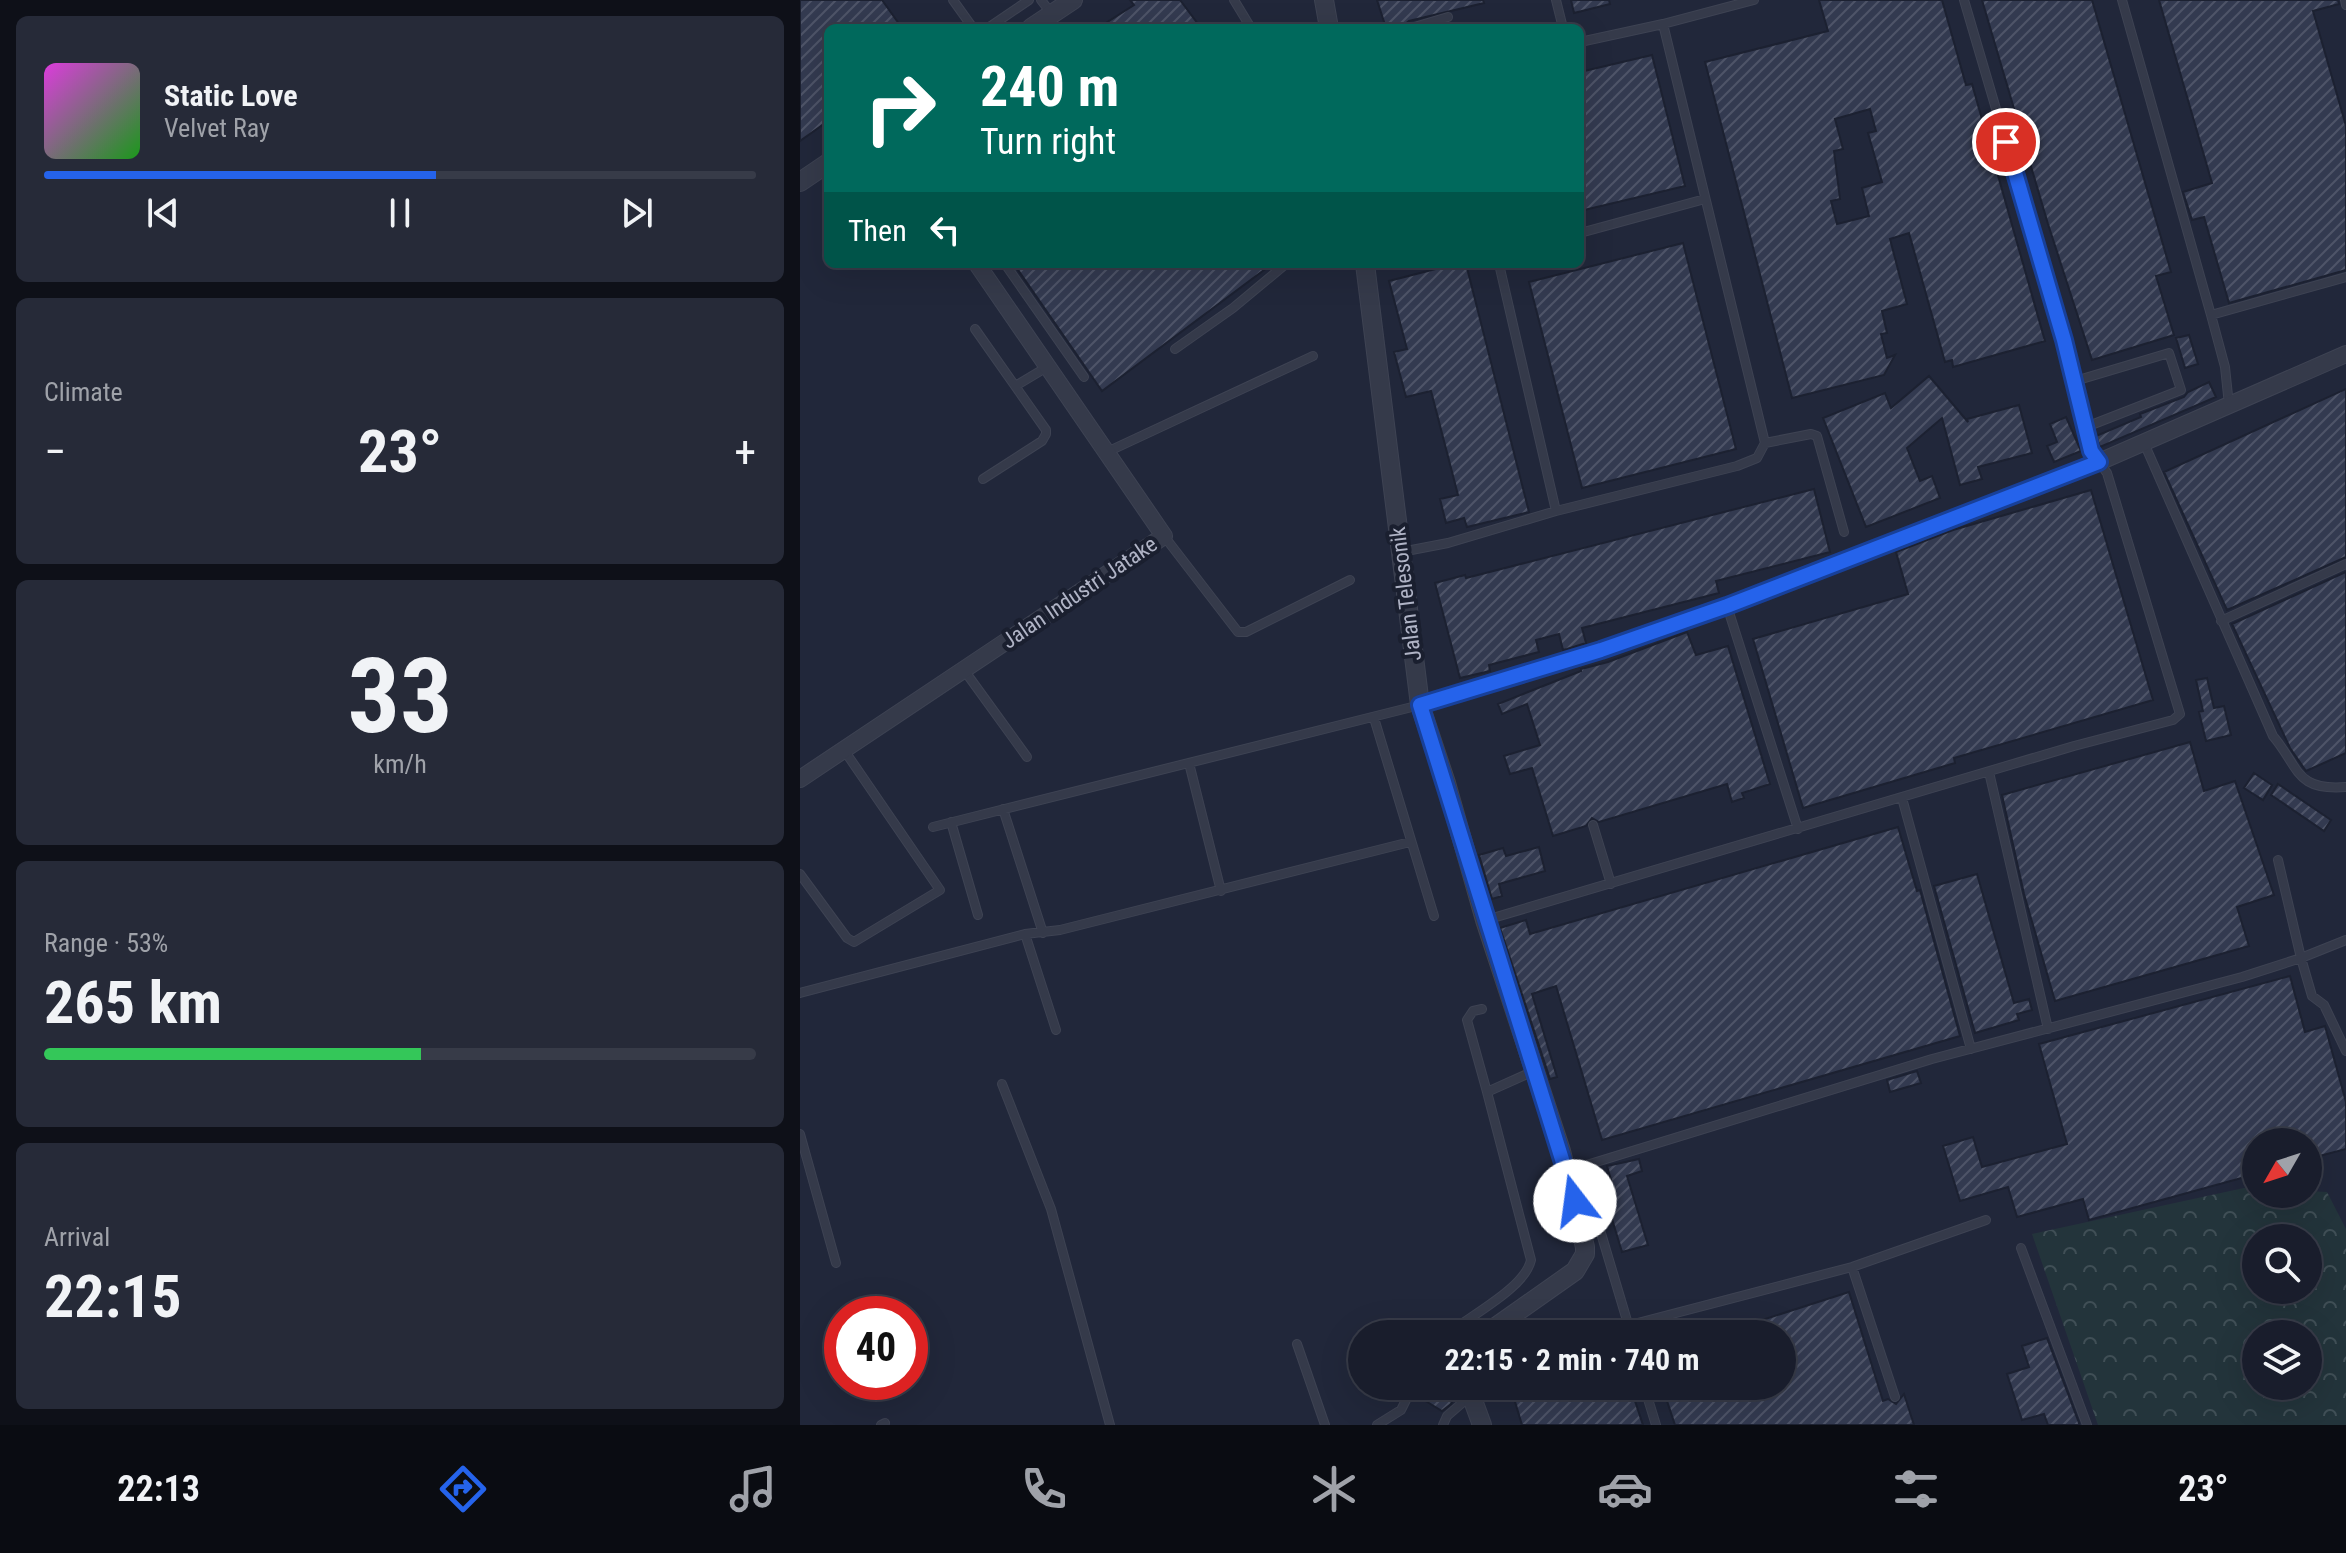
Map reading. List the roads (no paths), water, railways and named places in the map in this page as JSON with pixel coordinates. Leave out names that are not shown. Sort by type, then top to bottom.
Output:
[{"type":"street","points":[[1034,24],[1046,7],[1073,0]]},
{"type":"street","points":[[1324,0],[1328,24]]},
{"type":"street","points":[[800,182],[824,166]]},
{"type":"street","name":"Jalan Industri Jatake","points":[[800,779],[1164,536],[980,268]]},
{"type":"street","name":"Jalan Telesonik","points":[[1366,268],[1420,705],[1534,1071],[1574,1168],[1585,1254],[1575,1271],[1506,1320]]},
{"type":"street","points":[[1420,705],[1601,650],[1727,606],[2099,462],[2346,354]]},
{"type":"street","points":[[1474,1400],[1482,1425]]},
{"type":"lane","points":[[953,0],[970,24]]},
{"type":"lane","points":[[994,24],[1029,0]]},
{"type":"lane","points":[[1234,0],[1249,24]]},
{"type":"lane","points":[[1556,0],[1562,24]]},
{"type":"lane","points":[[1584,41],[1754,0]]},
{"type":"lane","points":[[1485,920],[2173,720],[2180,714],[2107,473],[2091,451],[2075,381],[1964,0]]},
{"type":"lane","points":[[2122,0],[2225,367],[2229,406]]},
{"type":"lane","points":[[1424,24],[1448,17]]},
{"type":"lane","points":[[1401,552],[1448,543],[1556,511],[1737,466],[1757,458],[1765,443],[1663,24]]},
{"type":"lane","points":[[1584,232],[1705,199]]},
{"type":"lane","points":[[1008,268],[1084,377]]},
{"type":"lane","points":[[1175,349],[1233,308],[1281,268]]},
{"type":"lane","points":[[1500,268],[1556,511]]},
{"type":"lane","points":[[2211,315],[2346,277]]},
{"type":"lane","points":[[975,329],[1046,430],[1042,441],[983,479]]},
{"type":"lane","points":[[2075,381],[2169,353],[2181,390],[2086,427]]},
{"type":"lane","points":[[1107,452],[1313,356]]},
{"type":"lane","points":[[1017,385],[1048,367]]},
{"type":"lane","points":[[1765,443],[1811,434],[1817,436],[1844,532]]},
{"type":"lane","points":[[2144,443],[2273,736],[2300,777],[2324,789],[2346,787]]},
{"type":"lane","points":[[1164,536],[1238,632],[1246,632],[1350,580]]},
{"type":"lane","points":[[2221,621],[2346,564]]},
{"type":"lane","points":[[1727,606],[1798,829]]},
{"type":"lane","points":[[964,669],[1027,757]]},
{"type":"lane","points":[[933,827],[1420,705]]},
{"type":"lane","points":[[1374,718],[1434,916]]},
{"type":"lane","points":[[800,874],[847,938],[854,942],[940,890],[844,750]]},
{"type":"lane","points":[[1189,763],[1221,891]]},
{"type":"lane","points":[[1989,772],[2048,1029]]},
{"type":"lane","points":[[1902,798],[1971,1049]]},
{"type":"lane","points":[[1003,809],[1043,933]]},
{"type":"lane","points":[[951,822],[978,915]]},
{"type":"lane","points":[[1593,825],[1611,884]]},
{"type":"lane","points":[[800,993],[1025,934],[1043,933],[1221,891],[1410,842]]},
{"type":"lane","points":[[2278,860],[2312,996],[2324,1005],[2346,1051]]},
{"type":"lane","points":[[1025,934],[1056,1030]]},
{"type":"lane","points":[[1627,1320],[1574,1168],[1971,1049],[2242,977],[2346,940]]},
{"type":"lane","points":[[1467,1320],[1520,1281],[1530,1268],[1531,1260],[1467,1020],[1473,1011],[1482,1009]]},
{"type":"lane","points":[[1487,1092],[1534,1071]]},
{"type":"lane","points":[[1002,1084],[1051,1209],[1110,1425]]},
{"type":"lane","points":[[800,1134],[836,1263]]},
{"type":"lane","points":[[1665,1320],[1852,1267],[1986,1220]]},
{"type":"lane","points":[[2021,1248],[2087,1425]]},
{"type":"lane","points":[[1852,1267],[1895,1397]]},
{"type":"lane","points":[[1297,1344],[1325,1425]]},
{"type":"lane","points":[[1377,1425],[1401,1410],[1406,1400]]},
{"type":"lane","points":[[1443,1425],[1462,1400]]},
{"type":"lane","points":[[1648,1400],[1656,1425]]}]
